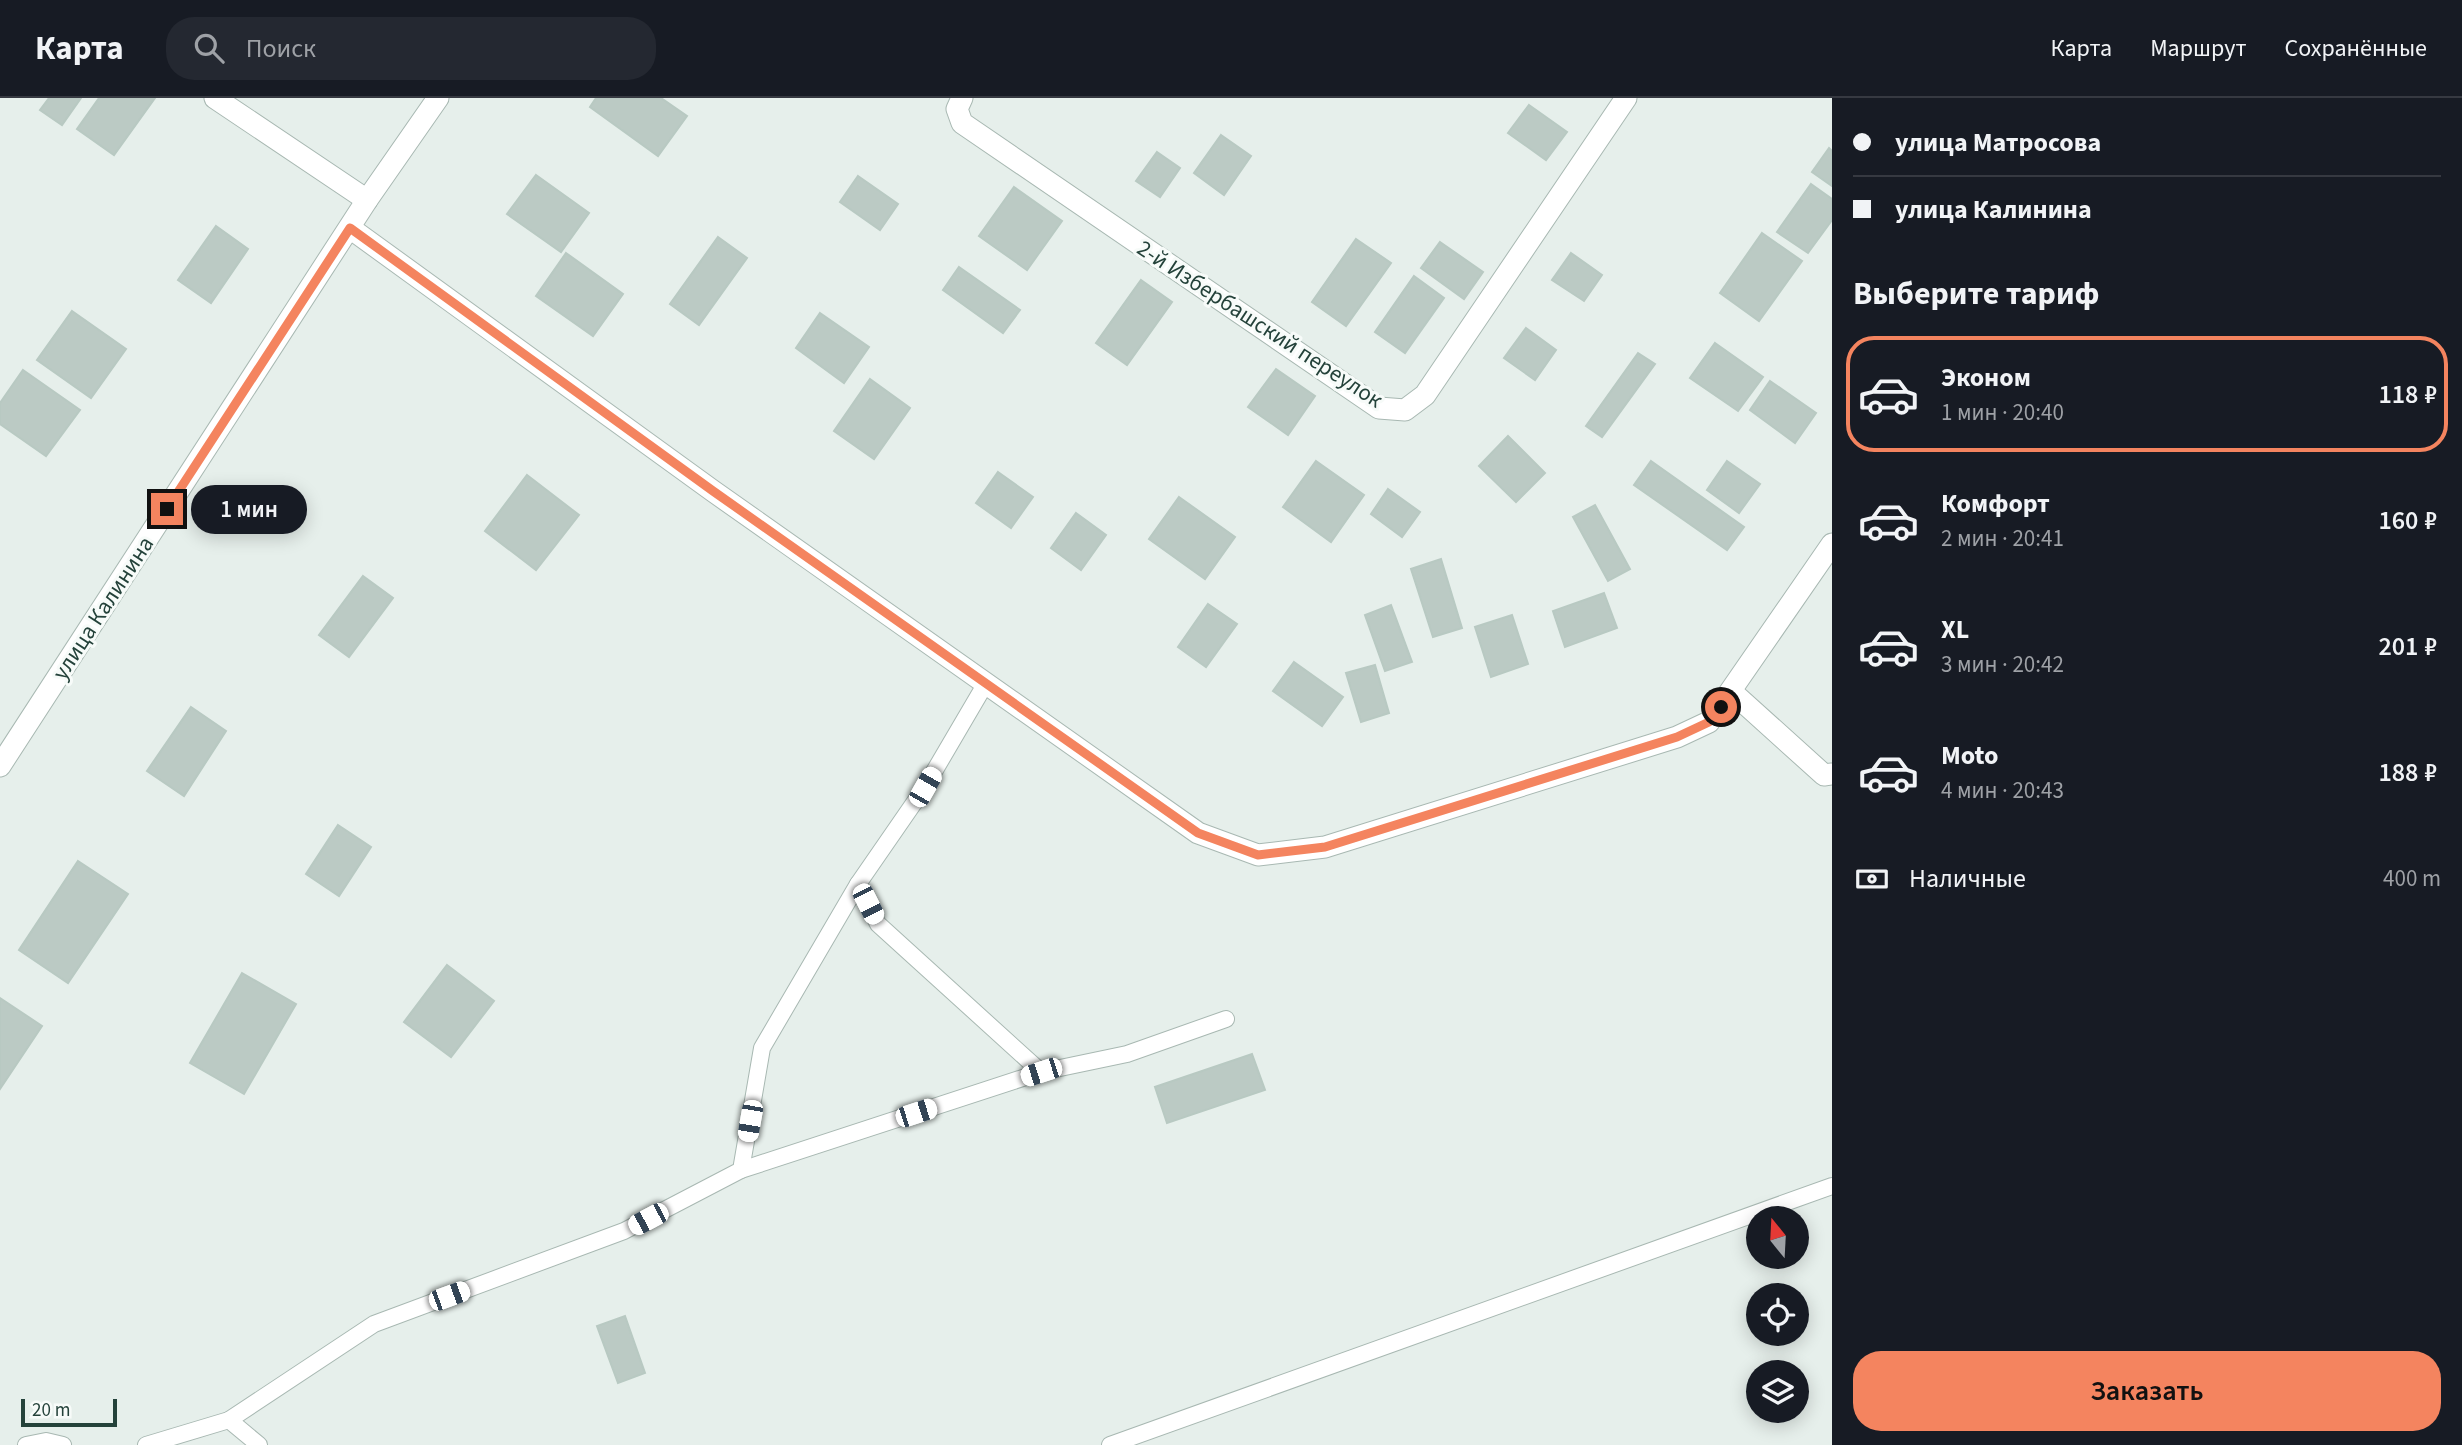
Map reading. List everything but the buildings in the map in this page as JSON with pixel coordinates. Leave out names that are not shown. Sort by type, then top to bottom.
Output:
[{"type":"street","points":[[215,98],[367,200]]},
{"type":"street","name":"улица Калинина","points":[[0,766],[367,200],[438,98]]},
{"type":"street","name":"2-й Избербашский переулок","points":[[962,98],[957,109],[962,123],[1379,408],[1405,410],[1424,396],[1626,98]]},
{"type":"street","points":[[350,228],[713,491],[1198,833],[1258,855],[1325,847],[1677,737],[1709,722],[1832,544]]},
{"type":"street","points":[[1732,692],[1802,759],[1824,775],[1832,774]]},
{"type":"lane","points":[[741,1170],[762,1048],[858,884],[925,787],[985,683]]},
{"type":"lane","points":[[858,884],[878,924],[1041,1072]]},
{"type":"lane","points":[[146,1445],[229,1420],[374,1324],[624,1231],[741,1170],[1041,1072],[1127,1054],[1226,1019]]},
{"type":"lane","points":[[1110,1445],[1832,1186]]},
{"type":"lane","points":[[229,1420],[259,1445]]},
{"type":"lane","points":[[26,1445],[46,1441],[62,1445]]},
{"type":"route","points":[[167,509],[350,228],[713,491],[1198,833],[1258,855],[1325,847],[1677,737],[1709,722],[1721,707]]}]
